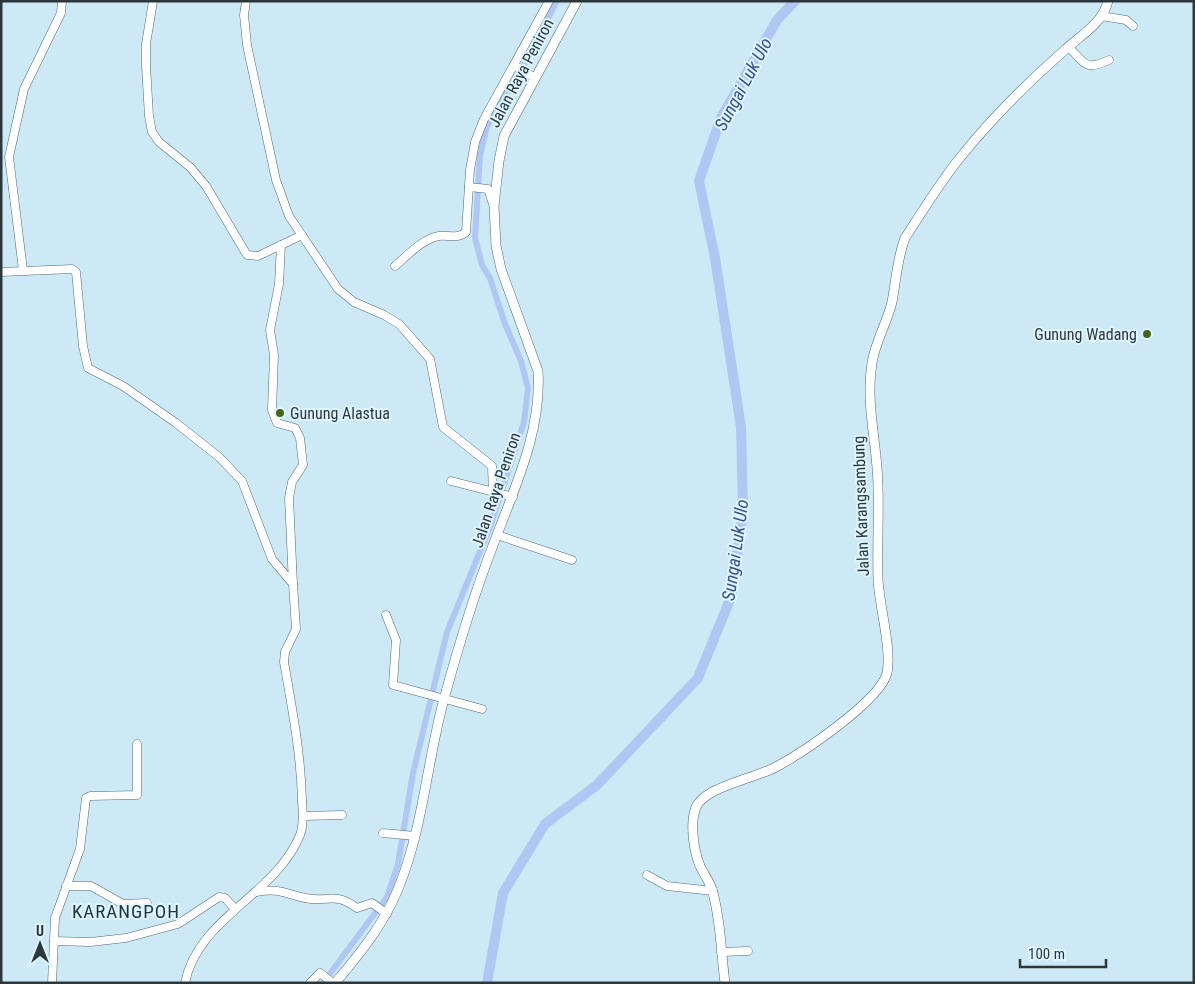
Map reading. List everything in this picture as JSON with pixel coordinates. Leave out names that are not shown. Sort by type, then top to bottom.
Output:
[{"type":"main road","name":"Jalan Raya Peniron","points":[[330,980],[380,909],[399,888],[407,836],[430,753],[440,697],[497,535],[508,496],[535,423],[539,387],[538,371],[499,261],[494,225],[494,206],[502,141],[531,76],[577,1]]},
{"type":"main road","name":"Jalan Karangsambung","points":[[725,983],[723,952],[713,891],[700,865],[693,827],[697,804],[715,791],[776,767],[816,741],[867,701],[885,678],[887,668],[878,583],[876,536],[878,488],[870,381],[872,360],[891,304],[901,249],[905,238],[958,159],[1006,104],[1071,50],[1088,32],[1108,17],[1108,1]]},
{"type":"street","points":[[23,270],[9,157],[24,89],[60,13],[62,1]]},
{"type":"street","points":[[153,1],[146,44],[146,66],[149,116],[155,137],[190,167],[206,186],[247,255],[255,257],[302,235]]},
{"type":"street","points":[[246,1],[244,15],[247,45],[276,180],[289,216],[338,289],[354,302],[399,324],[428,357],[434,370],[442,427],[492,466],[494,493]]},
{"type":"street","points":[[395,266],[427,240],[464,234],[468,227],[472,156],[481,126],[549,1]]},
{"type":"street","points":[[1108,17],[1128,21],[1133,26]]},
{"type":"street","points":[[1071,50],[1087,66],[1109,60]]},
{"type":"street","points":[[515,66],[531,76]]},
{"type":"street","points":[[471,187],[486,188],[490,192],[494,206]]},
{"type":"street","points":[[185,983],[194,956],[216,927],[272,876],[292,850],[300,835],[303,816],[299,753],[284,662],[286,652],[296,629],[289,498],[292,482],[303,465],[300,438],[295,428],[277,423],[272,410],[274,355],[270,330],[279,284],[281,245]]},
{"type":"street","points":[[1,272],[17,273],[23,270],[72,269],[76,272],[83,346],[88,368],[122,386],[176,423],[219,457],[239,477],[272,559],[293,584]]},
{"type":"street","points":[[451,481],[508,496]]},
{"type":"street","points":[[497,535],[572,560]]},
{"type":"street","points":[[386,615],[396,638],[392,684],[482,709]]},
{"type":"street","points":[[52,983],[55,918],[80,849],[86,798],[90,796],[135,796],[138,793],[137,744]]},
{"type":"street","points":[[303,816],[342,815]]},
{"type":"street","points":[[383,834],[407,836]]},
{"type":"street","points":[[647,875],[668,886],[713,891]]},
{"type":"street","points":[[66,886],[91,886],[123,904],[147,903]]},
{"type":"street","points":[[255,892],[278,890],[308,898],[339,898],[358,908],[380,909]]},
{"type":"street","points":[[54,941],[90,942],[126,938],[178,924],[219,897],[225,898],[236,909]]},
{"type":"street","points":[[723,952],[748,951]]},
{"type":"street","points":[[310,983],[319,973],[330,980]]},
{"type":"waterway","points":[[323,983],[387,897],[398,864],[413,773],[447,632],[490,527],[524,422],[528,388],[521,361],[505,324],[490,278],[482,265],[475,238],[480,155],[487,126],[524,65],[557,1]]},
{"type":"waterway","name":"Sungai Luk Ulo","points":[[487,983],[503,893],[545,824],[597,785],[698,678],[731,597],[743,511],[741,427],[715,258],[699,181],[721,118],[777,20],[795,1]]},
{"type":"place","name":"Gunung Wadang","points":[[1147,334]]},
{"type":"place","name":"Gunung Alastua","points":[[280,413]]},
{"type":"district","name":"KARANGPOH","points":[[126,911]]}]
